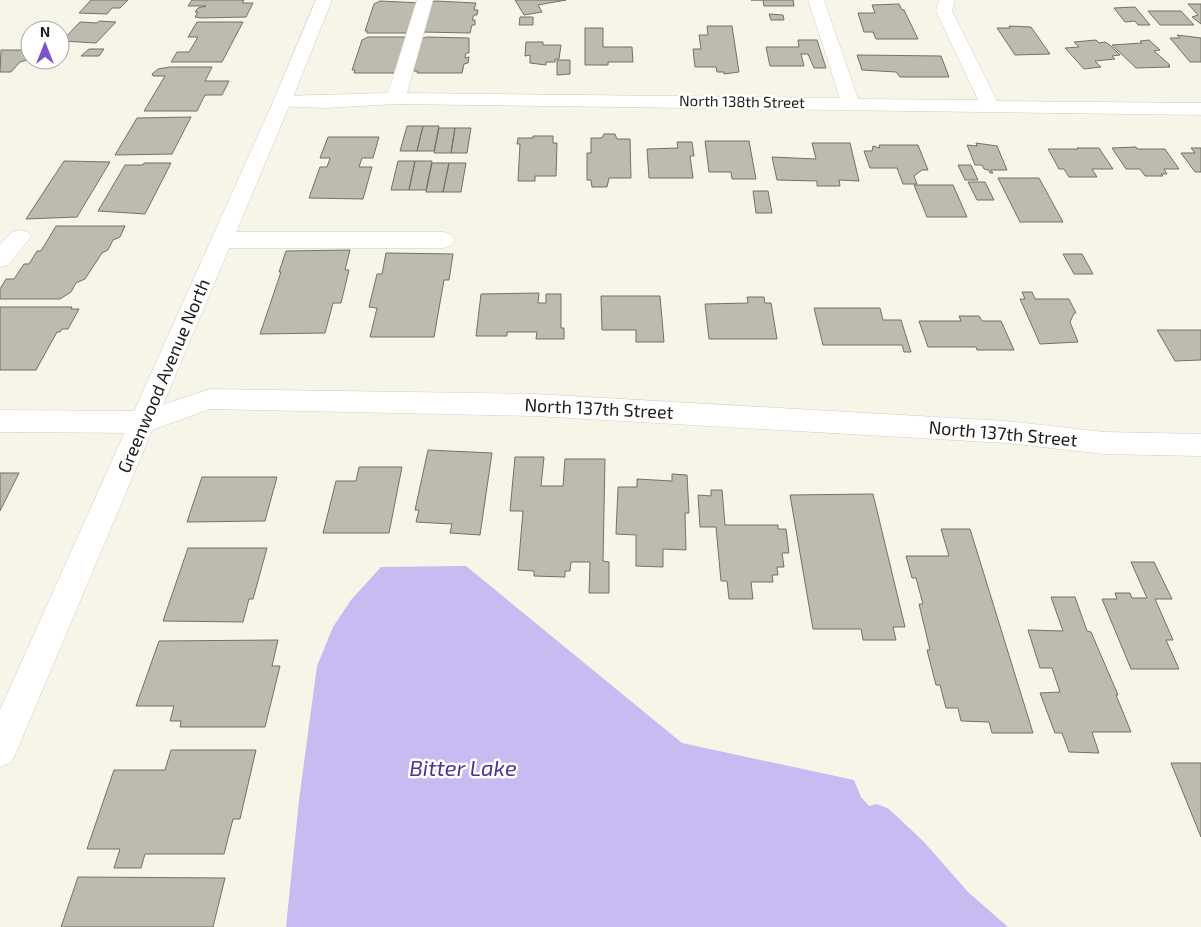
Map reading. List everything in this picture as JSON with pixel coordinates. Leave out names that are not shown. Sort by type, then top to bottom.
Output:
[{"type":"street","name":"Greenwood Avenue North","points":[[1,747],[223,240],[324,0]]},
{"type":"street","points":[[396,98],[425,0]]},
{"type":"street","points":[[816,0],[851,104]]},
{"type":"street","points":[[947,0],[944,11],[991,107]]},
{"type":"street","name":"North 138th Street","points":[[282,102],[325,102],[396,98],[1201,109]]},
{"type":"street","points":[[0,259],[20,237]]},
{"type":"street","points":[[223,240],[444,240]]},
{"type":"street","name":"North 137th Street","points":[[0,421],[144,422],[210,399],[535,405],[1006,432],[1104,443],[1201,445]]},
{"type":"water","name":"Bitter Lake","points":[[466,566],[682,743],[854,780],[861,797],[869,806],[877,804],[889,809],[924,842],[968,892],[1008,927],[286,927],[299,800],[317,666],[333,627],[351,600],[381,567]]},
{"type":"building","points":[[91,0],[128,0],[120,8],[112,8],[107,14],[79,13]]},
{"type":"building","points":[[192,0],[244,0],[242,3],[253,3],[246,17],[200,18],[195,17],[198,12],[195,12],[198,8],[206,6],[188,6]]},
{"type":"building","points":[[515,0],[566,0],[538,5],[542,12],[524,15]]},
{"type":"building","points":[[763,0],[793,0],[794,6],[764,6]]},
{"type":"building","points":[[380,1],[421,3],[417,16],[412,16],[411,18],[417,18],[407,33],[367,33],[368,31],[365,31],[374,4]]},
{"type":"building","points":[[435,1],[476,3],[474,10],[478,10],[477,15],[474,15],[472,20],[475,20],[475,25],[472,25],[470,33],[423,32],[430,3]]},
{"type":"building","points":[[899,4],[902,10],[904,10],[918,39],[876,39],[873,32],[864,32],[858,13],[875,13],[872,5]]},
{"type":"building","points":[[1188,4],[1201,4],[1201,24],[1192,17],[1198,15]]},
{"type":"building","points":[[1135,7],[1150,25],[1138,25],[1135,21],[1125,22],[1114,8]]},
{"type":"building","points":[[1148,11],[1181,11],[1194,25],[1160,25]]},
{"type":"building","points":[[769,14],[783,15],[784,20],[771,20]]},
{"type":"building","points":[[520,17],[533,17],[533,25],[519,25]]},
{"type":"building","points":[[99,21],[116,22],[96,43],[70,41],[70,33],[80,22],[97,23]]},
{"type":"building","points":[[197,22],[243,22],[222,62],[171,62],[177,52],[189,52],[198,37],[188,37]]},
{"type":"building","points":[[707,26],[732,26],[739,72],[724,74],[724,72],[717,72],[716,67],[695,67],[693,49],[701,49],[699,35],[708,35]]},
{"type":"building","points":[[1009,26],[1031,27],[1050,54],[1015,55],[997,28],[1010,28]]},
{"type":"building","points":[[585,28],[603,28],[603,47],[632,47],[633,62],[608,62],[608,65],[585,65]]},
{"type":"building","points":[[1177,35],[1201,38],[1201,62],[1190,62],[1170,38],[1180,38]]},
{"type":"building","points":[[368,37],[406,37],[395,73],[354,73],[355,70],[352,70],[362,40]]},
{"type":"building","points":[[427,37],[469,38],[469,53],[466,53],[465,58],[469,57],[468,63],[464,64],[462,73],[417,73],[418,71],[413,71],[421,39]]},
{"type":"building","points":[[798,40],[817,40],[826,68],[814,68],[808,54],[801,54],[804,66],[770,66],[766,47],[799,47]]},
{"type":"building","points":[[1096,40],[1099,43],[1105,42],[1110,45],[1120,55],[1112,56],[1115,59],[1095,61],[1101,67],[1084,69],[1065,48],[1079,47],[1074,42]]},
{"type":"building","points":[[1149,40],[1160,50],[1154,51],[1170,67],[1136,68],[1112,45],[1142,43],[1140,41]]},
{"type":"building","points":[[526,42],[543,42],[543,45],[561,45],[559,59],[555,59],[555,62],[546,62],[546,65],[530,63],[530,55],[525,56]]},
{"type":"building","points":[[89,49],[104,49],[99,56],[81,56]]},
{"type":"building","points":[[1,50],[20,50],[20,62],[11,72],[0,72]]},
{"type":"building","points":[[857,55],[941,56],[949,77],[900,77],[896,72],[862,70]]},
{"type":"building","points":[[557,60],[570,60],[570,74],[557,75]]},
{"type":"building","points":[[170,67],[212,67],[205,81],[229,81],[222,95],[205,95],[197,111],[144,111],[165,76],[153,76],[152,74],[158,69]]},
{"type":"building","points":[[191,117],[172,154],[115,155],[137,118]]},
{"type":"building","points":[[407,126],[423,126],[417,151],[400,151]]},
{"type":"building","points":[[423,126],[439,126],[434,151],[417,151]]},
{"type":"building","points":[[439,128],[455,128],[451,153],[434,153]]},
{"type":"building","points":[[455,128],[471,128],[467,153],[451,153]]},
{"type":"building","points":[[604,134],[615,134],[617,139],[630,139],[631,178],[609,178],[607,187],[592,187],[591,180],[587,180],[587,153],[591,153],[591,138],[602,138]]},
{"type":"building","points":[[533,136],[553,136],[553,143],[557,143],[556,176],[535,176],[535,181],[518,181],[520,144],[517,144],[518,138],[533,138]]},
{"type":"building","points":[[328,137],[379,137],[373,158],[362,158],[359,167],[372,167],[363,199],[309,198],[320,167],[327,167],[330,158],[320,158]]},
{"type":"building","points":[[705,141],[749,141],[756,179],[732,179],[731,172],[709,172]]},
{"type":"building","points":[[677,142],[692,142],[694,156],[690,156],[693,178],[649,178],[647,149],[678,148]]},
{"type":"building","points":[[812,143],[850,143],[859,181],[839,180],[840,186],[817,186],[817,181],[777,180],[772,157],[816,159]]},
{"type":"building","points":[[976,143],[997,146],[1007,170],[991,170],[993,173],[990,173],[982,165],[975,165],[967,145],[977,146]]},
{"type":"building","points":[[879,145],[918,145],[928,170],[922,170],[914,176],[917,184],[903,184],[897,168],[870,168],[864,151],[872,151],[873,146],[880,148]]},
{"type":"building","points":[[1136,147],[1137,149],[1165,149],[1179,169],[1164,169],[1167,174],[1161,174],[1163,176],[1145,176],[1140,169],[1126,169],[1112,148]]},
{"type":"building","points":[[1099,148],[1113,169],[1092,169],[1097,177],[1069,177],[1064,169],[1059,169],[1048,149]]},
{"type":"building","points":[[1191,148],[1201,148],[1201,172],[1195,172],[1181,153],[1195,153]]},
{"type":"building","points":[[64,161],[110,162],[77,217],[26,219]]},
{"type":"building","points":[[398,161],[415,161],[409,190],[391,190]]},
{"type":"building","points":[[415,161],[432,161],[426,190],[409,190]]},
{"type":"building","points":[[144,163],[171,163],[145,214],[98,211],[125,165],[143,165]]},
{"type":"building","points":[[432,163],[449,163],[443,192],[426,192]]},
{"type":"building","points":[[449,163],[466,163],[461,192],[443,192]]},
{"type":"building","points":[[958,165],[971,165],[978,180],[965,180]]},
{"type":"building","points":[[998,178],[1039,178],[1063,222],[1020,222]]},
{"type":"building","points":[[968,182],[985,182],[994,200],[977,200]]},
{"type":"building","points":[[914,185],[953,185],[967,217],[927,217]]},
{"type":"building","points":[[753,191],[768,191],[772,213],[756,213]]},
{"type":"building","points":[[56,226],[125,226],[120,237],[113,240],[108,250],[102,253],[85,279],[76,283],[71,292],[60,299],[0,299],[0,289],[6,279],[14,279],[24,264],[29,264],[37,251],[41,251]]},
{"type":"building","points":[[350,250],[345,270],[349,270],[341,303],[333,303],[325,333],[260,334],[281,272],[279,272],[286,251]]},
{"type":"building","points":[[386,253],[453,254],[449,280],[444,280],[434,337],[370,337],[377,308],[369,307],[377,274],[382,274]]},
{"type":"building","points":[[1063,254],[1082,254],[1093,274],[1074,274]]},
{"type":"building","points":[[1022,292],[1032,292],[1035,299],[1069,299],[1076,313],[1074,313],[1070,322],[1078,342],[1040,344],[1020,299],[1025,299]]},
{"type":"building","points":[[539,293],[538,303],[546,303],[546,294],[561,294],[561,328],[564,328],[564,339],[536,339],[537,332],[507,332],[507,336],[476,336],[481,294]]},
{"type":"building","points":[[601,296],[660,296],[664,342],[636,342],[636,330],[602,330]]},
{"type":"building","points":[[747,297],[764,297],[765,303],[771,303],[777,339],[709,339],[705,304],[748,303]]},
{"type":"building","points":[[0,307],[72,307],[71,309],[79,309],[68,329],[62,329],[60,332],[57,332],[36,370],[0,370]]},
{"type":"building","points":[[814,308],[880,308],[883,320],[901,320],[911,352],[904,352],[902,345],[823,345]]},
{"type":"building","points":[[959,316],[979,316],[982,321],[1001,321],[1014,350],[977,350],[976,347],[928,347],[919,321],[961,321]]},
{"type":"building","points":[[1157,330],[1201,330],[1201,360],[1175,361]]},
{"type":"building","points":[[428,450],[492,453],[480,535],[450,533],[452,524],[416,522],[419,510],[415,510]]},
{"type":"building","points":[[515,457],[544,457],[541,486],[563,486],[565,459],[605,459],[603,561],[609,562],[609,593],[589,593],[590,562],[571,562],[570,571],[565,571],[565,577],[534,576],[534,571],[518,570],[523,511],[510,511]]},
{"type":"building","points":[[359,467],[402,467],[389,533],[323,533],[336,481],[356,481]]},
{"type":"building","points":[[0,473],[19,473],[0,511]]},
{"type":"building","points":[[672,474],[687,475],[689,513],[685,513],[686,550],[663,549],[663,567],[636,566],[636,535],[616,534],[618,487],[637,487],[637,479],[672,481]]},
{"type":"building","points":[[202,477],[277,477],[265,521],[187,522]]},
{"type":"building","points":[[711,490],[722,490],[725,525],[778,525],[778,529],[786,529],[789,553],[782,553],[784,567],[777,567],[778,575],[772,575],[773,582],[751,582],[753,599],[729,599],[727,581],[721,581],[716,527],[700,527],[698,495],[711,496]]},
{"type":"building","points":[[873,494],[905,627],[893,627],[896,640],[863,640],[861,629],[813,629],[790,495]]},
{"type":"building","points":[[941,529],[970,529],[1033,733],[992,733],[989,722],[961,721],[958,708],[946,708],[940,685],[936,685],[927,650],[930,650],[919,604],[923,604],[916,578],[912,578],[906,556],[949,556]]},
{"type":"building","points":[[188,548],[267,548],[253,599],[249,599],[243,622],[163,621]]},
{"type":"building","points":[[1131,562],[1154,562],[1172,599],[1155,599],[1173,640],[1166,640],[1179,669],[1131,669],[1102,599],[1117,599],[1115,593],[1130,593],[1132,598],[1147,598]]},
{"type":"building","points":[[1051,597],[1075,597],[1087,631],[1091,632],[1118,695],[1116,695],[1131,732],[1092,732],[1099,753],[1069,752],[1062,733],[1055,733],[1040,693],[1060,692],[1052,668],[1040,668],[1028,630],[1063,631]]},
{"type":"building","points":[[278,640],[272,666],[280,666],[265,727],[180,727],[181,721],[170,721],[174,706],[136,706],[159,641]]},
{"type":"building","points":[[171,750],[256,750],[240,819],[233,819],[224,854],[145,854],[141,868],[114,868],[120,849],[87,849],[114,770],[165,770]]},
{"type":"building","points":[[1171,763],[1201,763],[1201,837]]},
{"type":"building","points":[[78,877],[225,878],[213,927],[61,927]]}]
